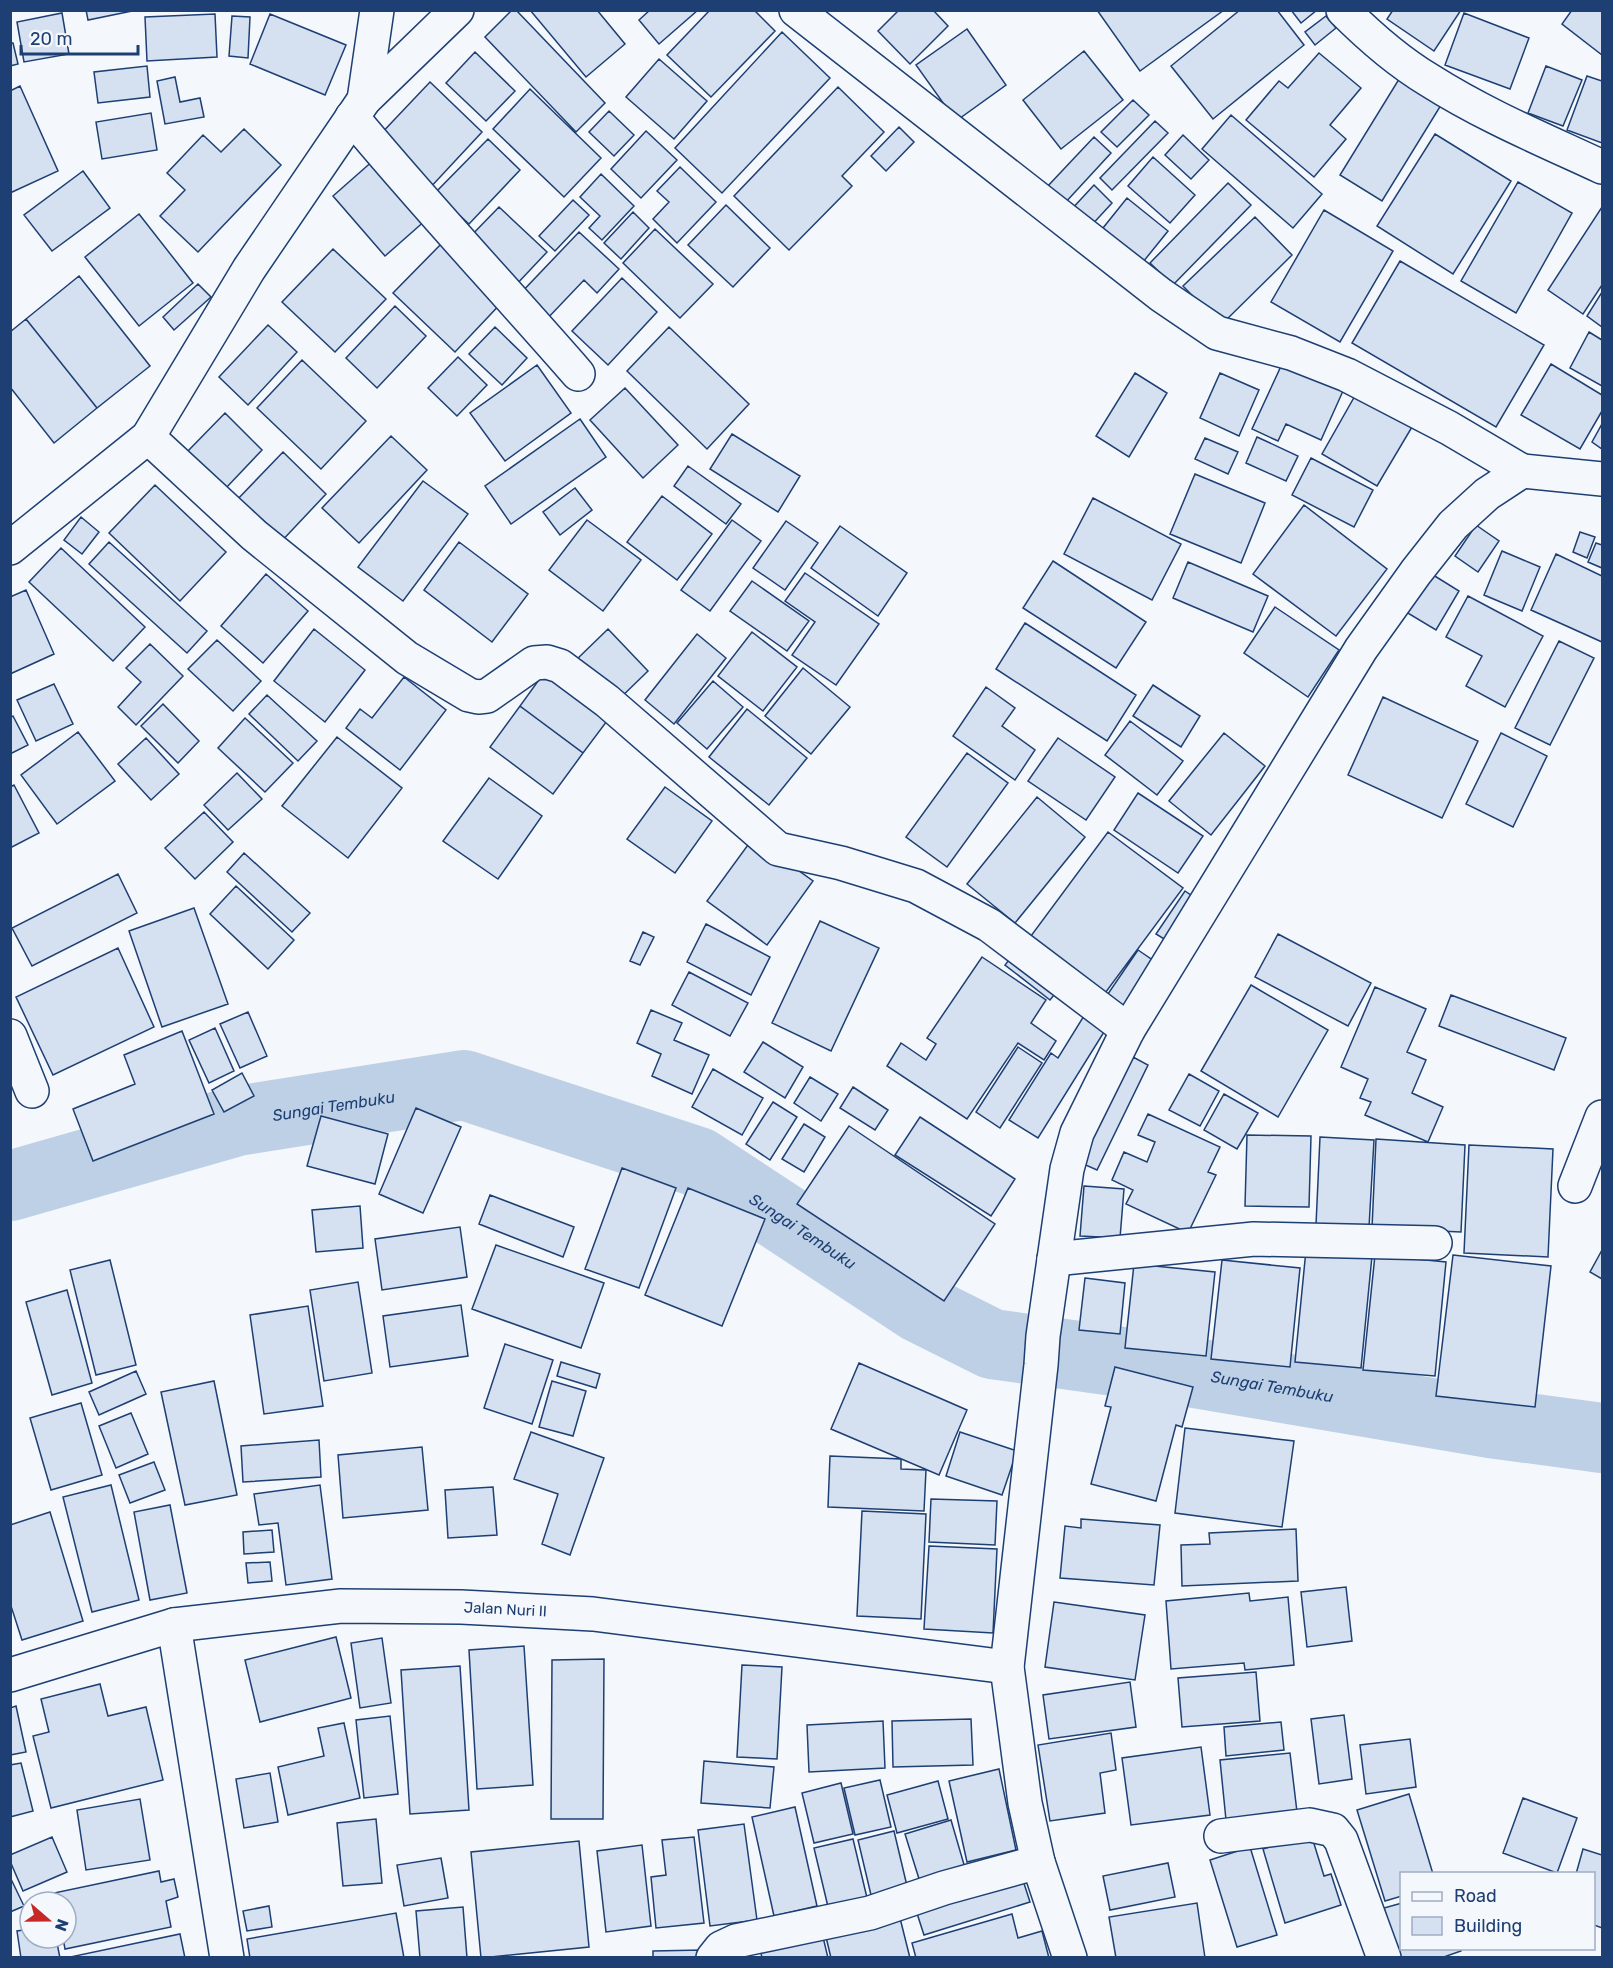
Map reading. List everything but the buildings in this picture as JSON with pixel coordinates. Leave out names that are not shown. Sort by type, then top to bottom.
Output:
[{"type":"street","points":[[377,10],[358,109],[436,217],[515,301],[578,374]]},
{"type":"street","points":[[10,548],[148,437],[249,269],[358,109],[457,10]]},
{"type":"street","points":[[796,10],[1161,295],[1217,333],[1291,353],[1347,375],[1449,428],[1522,471],[1602,479]]},
{"type":"street","points":[[1343,10],[1363,30],[1428,80],[1495,117],[1602,167]]},
{"type":"street","points":[[148,437],[254,535],[407,658],[469,695],[478,697],[486,696],[534,663],[547,662],[560,666],[607,701],[778,849],[841,863],[916,886],[989,925],[1128,1030]]},
{"type":"street","points":[[1070,1958],[1038,1862],[1025,1803],[1007,1667],[1054,1259],[1068,1169],[1077,1133],[1128,1030],[1361,649],[1453,525],[1487,494],[1522,471]]},
{"type":"street","points":[[10,1036],[32,1091]]},
{"type":"street","points":[[1575,1186],[1602,1117]]},
{"type":"street","points":[[1054,1259],[1254,1239],[1435,1243]]},
{"type":"street","name":"Jalan Nuri II","points":[[10,1675],[174,1625],[341,1606],[497,1609],[592,1614],[1007,1667]]},
{"type":"street","points":[[174,1625],[227,1958]]},
{"type":"street","points":[[1221,1836],[1310,1825],[1333,1830],[1341,1840],[1384,1958]]},
{"type":"street","points":[[713,1958],[721,1948],[736,1941],[870,1913],[944,1888],[1038,1862]]},
{"type":"waterway","name":"Sungai Tembuku","points":[[10,1186],[237,1121],[464,1085],[698,1162],[920,1308],[992,1344],[1165,1368],[1490,1423],[1602,1438]]}]
